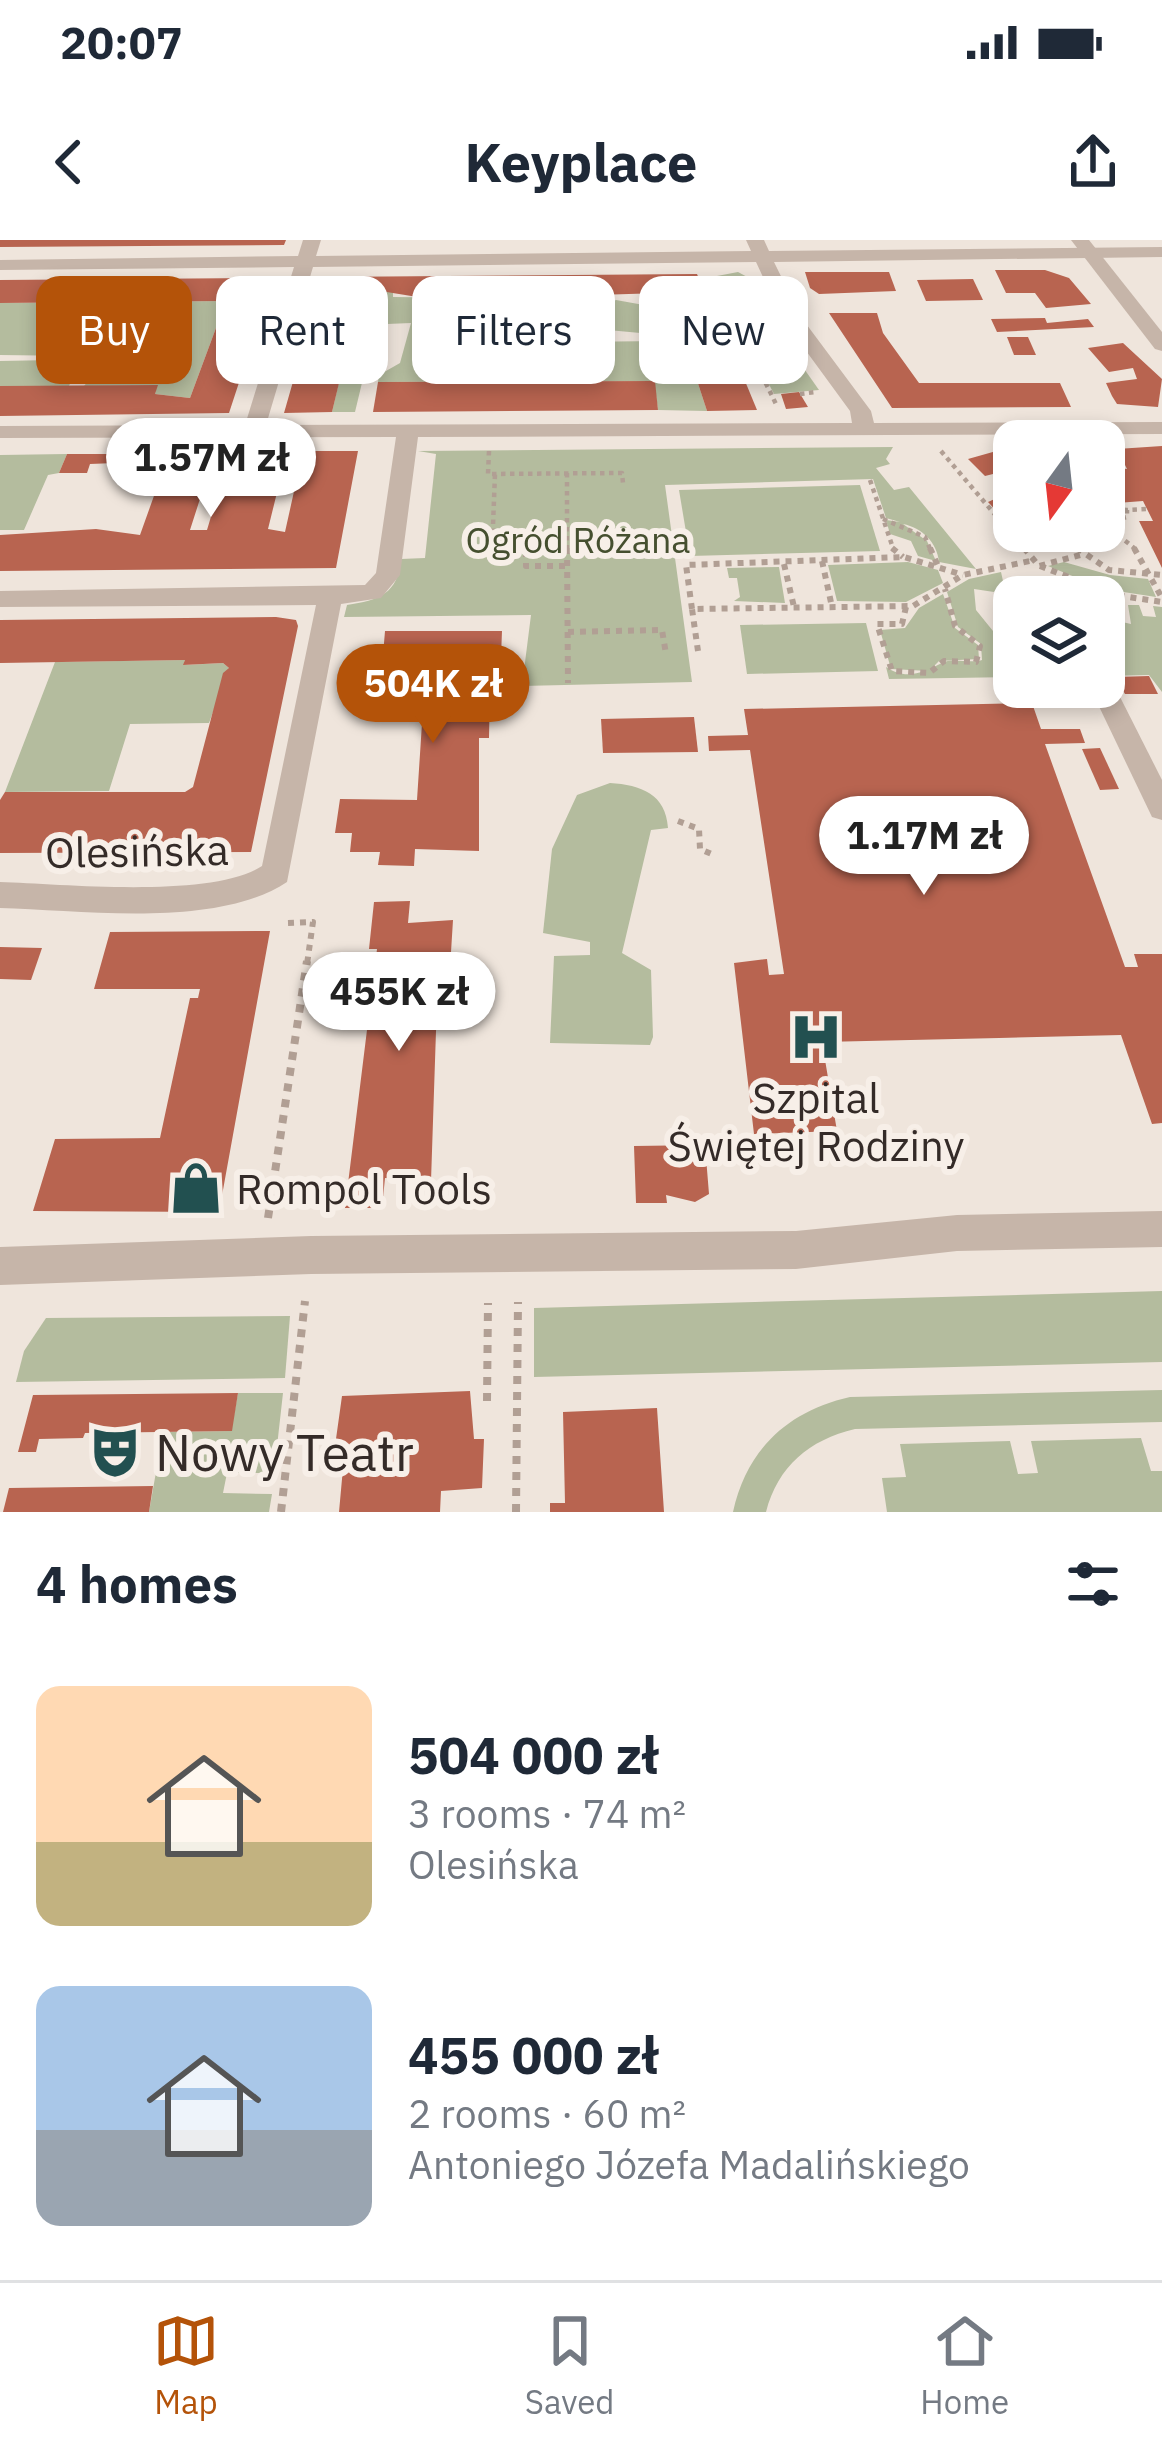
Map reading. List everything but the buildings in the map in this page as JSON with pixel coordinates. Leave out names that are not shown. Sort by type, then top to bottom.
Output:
[{"type":"street","points":[[253,432],[312,240]]},
{"type":"street","points":[[0,265],[306,262],[758,248],[1085,247],[1162,252]]},
{"type":"street","points":[[1085,247],[1162,345]]},
{"type":"street","points":[[758,248],[792,318],[860,411],[864,428]]},
{"type":"street","points":[[1112,278],[1162,324]]},
{"type":"street","points":[[0,432],[1162,428]]},
{"type":"street","points":[[0,599],[330,597],[372,592],[388,575],[409,431]]},
{"type":"street","name":"Olesińska","points":[[0,895],[240,895],[269,882],[276,872],[330,597]]},
{"type":"street","points":[[1113,708],[1162,808]]},
{"type":"street","points":[[0,1266],[311,1255],[796,1250],[957,1233],[1162,1229]]},
{"type":"path","points":[[711,271],[781,415]]},
{"type":"path","points":[[938,446],[1037,563],[1115,596],[1162,600],[1152,575],[1125,539]]},
{"type":"path","points":[[490,447],[488,474],[622,472],[623,483]]},
{"type":"path","points":[[567,473],[568,682]]},
{"type":"path","points":[[495,474],[492,552],[568,551]]},
{"type":"path","points":[[870,480],[892,550],[963,575]]},
{"type":"path","points":[[1125,518],[1127,510],[1147,509]]},
{"type":"path","points":[[882,519],[918,531],[936,552],[938,566]]},
{"type":"path","points":[[526,551],[526,566],[568,566]]},
{"type":"path","points":[[1078,552],[1101,568],[1162,575]]},
{"type":"path","points":[[692,609],[906,607],[963,575],[1080,555]]},
{"type":"path","points":[[698,651],[686,565],[904,557]]},
{"type":"path","points":[[822,561],[832,607]]},
{"type":"path","points":[[784,562],[794,608]]},
{"type":"path","points":[[906,607],[902,624],[877,624],[889,669],[929,673],[944,661],[976,662],[980,646],[955,626],[944,589]]},
{"type":"path","points":[[568,632],[662,630],[666,654]]},
{"type":"path","points":[[678,820],[699,829],[700,849],[716,856]]},
{"type":"path","points":[[268,1217],[313,922],[287,922]]},
{"type":"path","points":[[281,1512],[305,1301]]},
{"type":"path","points":[[516,1512],[518,1302]]},
{"type":"path","points":[[487,1401],[488,1303]]},
{"type":"green space","points":[[388,291],[393,297],[412,297],[412,382],[388,382],[388,370],[400,363],[411,323],[388,324]]},
{"type":"green space","points":[[615,300],[639,304],[639,333],[615,331]]},
{"type":"green space","points":[[192,301],[216,301],[216,328],[190,398],[155,394],[157,385],[84,386],[192,384]]},
{"type":"green space","points":[[0,303],[36,303],[36,355],[0,355]]},
{"type":"green space","points":[[639,341],[639,381],[615,381],[615,342]]},
{"type":"green space","points":[[36,360],[36,384],[70,384],[0,386],[0,361]]},
{"type":"green space","points":[[808,374],[819,390],[774,394],[769,384],[808,384]]},
{"type":"green space","points":[[339,384],[362,384],[355,412],[332,412]]},
{"type":"green space","points":[[654,384],[698,384],[707,411],[658,410]]},
{"type":"green space","name":"Ogród Różana","points":[[893,447],[886,459],[890,464],[876,468],[894,490],[909,487],[976,569],[939,562],[932,542],[910,526],[903,524],[927,541],[936,561],[918,556],[911,541],[890,534],[886,520],[900,522],[886,518],[873,479],[665,485],[692,682],[522,686],[531,615],[344,617],[347,605],[369,601],[391,588],[401,559],[425,558],[436,454],[418,451]]},
{"type":"green space","points":[[67,454],[59,473],[48,475],[24,530],[0,530],[0,455]]},
{"type":"green space","points":[[860,485],[880,551],[690,556],[679,490]]},
{"type":"green space","points":[[908,562],[938,570],[943,583],[906,602],[837,601],[828,565]]},
{"type":"green space","points":[[1064,562],[1120,576],[1072,576],[1048,566]]},
{"type":"green space","points":[[779,567],[785,603],[734,601],[740,597],[737,578],[729,578],[727,568]]},
{"type":"green space","points":[[1001,572],[1002,576],[993,576],[993,592],[974,589],[976,610],[993,631],[993,677],[889,679],[886,667],[908,674],[946,661],[982,660],[981,644],[958,627],[947,592],[969,579]]},
{"type":"green space","points":[[1125,577],[1148,579],[1156,597],[1125,592]]},
{"type":"green space","points":[[943,594],[955,628],[978,645],[979,659],[939,661],[929,671],[891,669],[880,630],[905,628],[919,608]]},
{"type":"green space","points":[[1128,605],[1139,605],[1143,616],[1156,617],[1153,606],[1162,607],[1162,692],[1149,675],[1125,676],[1125,623],[1131,624]]},
{"type":"green space","points":[[866,623],[878,671],[747,674],[740,625]]},
{"type":"green space","points":[[185,660],[184,665],[223,663],[229,668],[209,723],[130,724],[109,791],[5,792],[55,662]]},
{"type":"green space","points":[[610,783],[650,794],[666,816],[668,828],[651,830],[622,953],[651,970],[653,1037],[650,1045],[550,1043],[554,956],[590,955],[590,942],[543,933],[552,849],[577,795]]},
{"type":"green space","points":[[1162,1291],[1162,1362],[534,1377],[534,1308]]},
{"type":"green space","points":[[290,1316],[285,1378],[16,1382],[24,1351],[46,1318]]},
{"type":"green space","points":[[1162,1390],[1162,1422],[855,1429],[823,1440],[798,1457],[778,1481],[766,1512],[733,1512],[748,1469],[760,1452],[789,1423],[828,1403],[850,1397]]},
{"type":"green space","points":[[238,1393],[283,1393],[274,1473],[227,1473],[223,1493],[272,1494],[269,1512],[149,1512],[163,1432],[231,1431]]},
{"type":"green space","points":[[1141,1438],[1151,1471],[1162,1471],[1162,1512],[887,1512],[882,1478],[906,1477],[900,1444],[1010,1441],[1018,1474],[1038,1473],[1031,1441]]},
{"type":"place","name":"Szpital Świętej Rodziny","points":[[816,1037]]},
{"type":"place","name":"Rompol Tools","points":[[196,1188]]},
{"type":"place","name":"Nowy Teatr","points":[[115,1452]]}]
